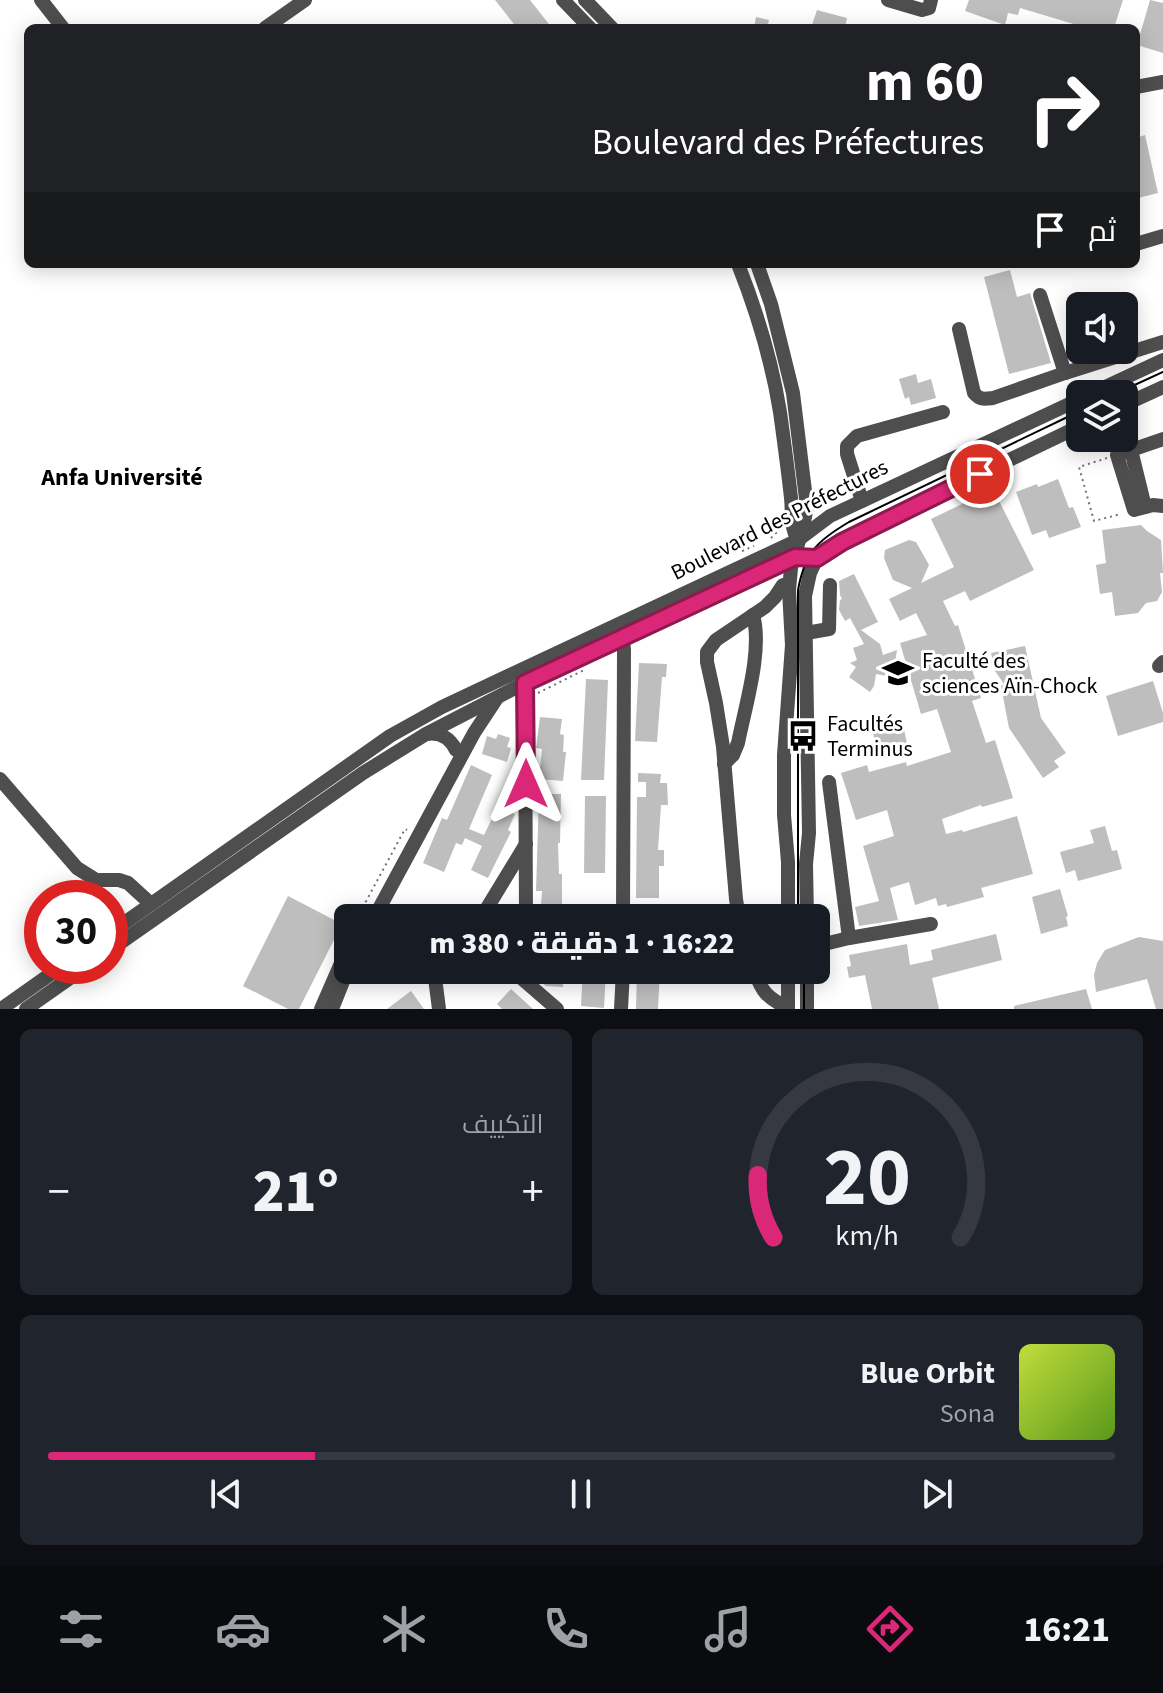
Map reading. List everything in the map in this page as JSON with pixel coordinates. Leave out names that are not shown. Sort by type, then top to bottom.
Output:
[{"type":"street","points":[[41,0],[60,24]]},
{"type":"street","points":[[271,24],[305,0]]},
{"type":"street","points":[[563,0],[586,24]]},
{"type":"street","points":[[585,0],[608,24]]},
{"type":"street","points":[[888,0],[922,10],[929,8],[931,0]]},
{"type":"street","points":[[1140,86],[1163,82]]},
{"type":"street","points":[[1140,243],[1163,236]]},
{"type":"street","points":[[739,268],[771,368],[779,410],[792,529],[798,540]]},
{"type":"street","points":[[758,268],[771,304],[793,393],[807,507],[786,588],[792,645],[784,770],[788,904]]},
{"type":"street","points":[[1040,295],[1065,373]]},
{"type":"street","points":[[959,329],[974,393],[978,398],[993,398],[1163,342]]},
{"type":"street","points":[[1120,380],[1163,360]]},
{"type":"street","points":[[1138,399],[1163,387]]},
{"type":"street","name":"Boulevard des Préfectures","points":[[128,932],[149,911],[390,736],[479,689],[798,540],[830,516],[1066,406]]},
{"type":"street","points":[[862,501],[847,446],[857,436],[943,412]]},
{"type":"street","points":[[807,904],[809,824],[805,590],[817,558],[905,510],[1066,433]]},
{"type":"street","points":[[1138,447],[1163,439]]},
{"type":"street","points":[[1124,452],[1139,508],[1163,506]]},
{"type":"street","points":[[807,507],[817,514],[830,516]]},
{"type":"street","name":"Boulevard des Préfectures","points":[[128,923],[426,734],[525,683],[795,557],[817,558]]},
{"type":"street","points":[[757,575],[771,578],[786,588]]},
{"type":"street","points":[[806,633],[829,629],[830,585]]},
{"type":"street","points":[[737,904],[720,724],[707,652],[716,640],[786,588]]},
{"type":"street","points":[[724,764],[733,755],[738,743],[756,653],[757,634],[753,615]]},
{"type":"street","points":[[623,638],[623,904]]},
{"type":"street","points":[[498,680],[499,696]]},
{"type":"street","points":[[525,683],[526,904]]},
{"type":"street","points":[[371,904],[480,706],[482,699],[479,689]]},
{"type":"street","name":"Boulevard des Préfectures","points":[[382,904],[474,733],[499,696]]},
{"type":"street","points":[[426,734],[446,738],[456,750]]},
{"type":"street","points":[[0,779],[77,868],[96,880],[128,883],[149,911]]},
{"type":"street","points":[[829,782],[849,938]]},
{"type":"street","points":[[489,904],[526,843]]},
{"type":"street","points":[[830,943],[931,924]]},
{"type":"street","points":[[321,1009],[334,979]]},
{"type":"street","points":[[1,1009],[36,984]]},
{"type":"street","points":[[26,1009],[61,984]]},
{"type":"street","points":[[332,1009],[342,984]]},
{"type":"street","points":[[436,984],[439,1009]]},
{"type":"street","points":[[533,984],[557,1009]]},
{"type":"street","points":[[621,1009],[622,984]]},
{"type":"street","points":[[759,984],[770,999],[788,1008],[788,984]]},
{"type":"street","points":[[807,984],[807,1009]]},
{"type":"path","points":[[1124,452],[1079,467],[1094,521],[1139,508]]},
{"type":"path","points":[[770,539],[778,532],[784,516],[792,513]]},
{"type":"path","points":[[746,564],[741,551],[755,545]]},
{"type":"path","points":[[525,700],[596,664]]},
{"type":"building","points":[[495,0],[530,0],[549,24],[514,24]]},
{"type":"building","points":[[969,0],[1123,0],[1115,24],[1074,24],[1020,8],[1018,15],[1008,13],[1005,24],[1002,24],[965,11]]},
{"type":"building","points":[[1150,0],[1163,3],[1163,53],[1140,46],[1140,35]]},
{"type":"building","points":[[817,10],[847,18],[846,24],[812,24]]},
{"type":"building","points":[[756,17],[769,20],[768,24],[755,24]]},
{"type":"building","points":[[1145,135],[1158,193],[1140,198],[1140,137]]},
{"type":"building","points":[[1010,270],[1017,297],[1030,293],[1051,363],[1009,374],[984,277]]},
{"type":"building","points":[[916,374],[918,383],[931,379],[936,398],[911,405],[909,397],[905,399],[899,379]]},
{"type":"building","points":[[1058,479],[1069,508],[1073,507],[1081,527],[1049,538],[1046,530],[1032,535],[1016,492]]},
{"type":"building","points":[[993,489],[1034,570],[970,601],[965,591],[943,601],[955,626],[958,625],[981,698],[972,701],[986,743],[995,740],[1013,798],[942,819],[946,834],[1017,816],[1033,874],[981,888],[984,897],[947,907],[946,904],[938,906],[936,898],[915,905],[909,882],[890,888],[898,920],[859,926],[855,907],[879,901],[863,846],[894,836],[887,810],[856,820],[841,773],[867,765],[869,772],[906,762],[907,766],[951,752],[937,709],[921,714],[900,643],[927,635],[916,613],[900,621],[889,599],[912,588],[893,580],[884,558],[885,550],[909,540],[916,542],[929,565],[921,583],[954,567],[931,519]]},
{"type":"building","points":[[1141,525],[1161,540],[1162,592],[1157,601],[1146,603],[1138,613],[1115,616],[1112,592],[1100,594],[1096,565],[1106,563],[1102,530]]},
{"type":"building","points":[[854,574],[878,622],[861,630],[880,644],[883,655],[897,650],[893,677],[876,674],[870,692],[849,677],[856,667],[850,663],[857,660],[853,648],[864,644],[850,618],[845,621],[839,610],[842,599],[839,581]]},
{"type":"building","points":[[1025,646],[1041,718],[1066,753],[1054,761],[1059,767],[1043,778],[1009,728],[1001,686],[1004,684],[995,671],[991,653]]},
{"type":"building","points":[[639,663],[667,664],[666,677],[662,677],[657,742],[635,741]]},
{"type":"building","points":[[586,679],[608,680],[604,780],[581,780]]},
{"type":"building","points":[[1153,681],[1163,722],[1118,736],[1106,696]]},
{"type":"building","points":[[540,717],[562,719],[560,734],[564,735],[563,752],[566,752],[563,781],[539,779],[542,749],[536,748]]},
{"type":"building","points":[[903,725],[907,743],[877,750],[873,733]]},
{"type":"building","points":[[498,734],[510,738],[507,762],[482,754],[487,736],[496,739]]},
{"type":"building","points":[[471,765],[492,775],[469,829],[484,835],[498,806],[515,814],[508,830],[511,832],[488,878],[471,870],[482,846],[465,838],[462,845],[456,843],[444,872],[423,863],[442,818],[447,820]]},
{"type":"building","points":[[638,773],[661,774],[660,783],[667,783],[668,805],[661,805],[658,850],[664,850],[664,866],[659,866],[659,898],[636,898],[637,797],[646,797],[646,782],[638,782]]},
{"type":"building","points":[[539,794],[561,794],[558,843],[562,904],[541,904],[542,891],[536,891]]},
{"type":"building","points":[[585,796],[606,796],[605,873],[584,873]]},
{"type":"building","points":[[1105,826],[1112,851],[1117,850],[1122,869],[1078,881],[1075,870],[1066,873],[1060,852],[1094,843],[1090,830]]},
{"type":"building","points":[[1060,889],[1068,926],[1041,934],[1032,897]]},
{"type":"building","points":[[288,896],[334,920],[334,940],[299,1009],[288,1009],[243,986]]},
{"type":"building","points":[[996,934],[1002,960],[932,978],[939,1009],[872,1009],[865,975],[849,978],[849,955],[907,944],[910,965],[933,960],[931,950]]},
{"type":"building","points":[[1139,937],[1163,941],[1163,1009],[1156,1009],[1147,979],[1096,992],[1094,975],[1105,950]]},
{"type":"building","points":[[544,984],[563,984],[563,987]]},
{"type":"building","points":[[582,984],[605,984],[604,1008],[581,1006]]},
{"type":"building","points":[[637,984],[659,984],[658,1009],[636,1009]]},
{"type":"building","points":[[511,989],[533,1009],[502,1009],[497,1004]]},
{"type":"building","points":[[1086,989],[1092,1009],[1014,1009],[1014,1006]]},
{"type":"building","points":[[411,991],[424,1009],[387,1009]]},
{"type":"tram line","points":[[1138,383],[1163,372]]},
{"type":"tram line","points":[[798,904],[798,590],[804,566],[821,542],[849,522],[1066,418]]},
{"type":"tram line","points":[[804,984],[804,1009]]},
{"type":"place","name":"Faculté des sciences Aïn-Chock","points":[[898,673]]},
{"type":"place","name":"Facultés Terminus","points":[[803,736]]},
{"type":"district","name":"Anfa Université","points":[[122,477]]},
{"type":"route","points":[[526,784],[525,683],[795,557],[817,558],[842,542],[980,474]]}]
